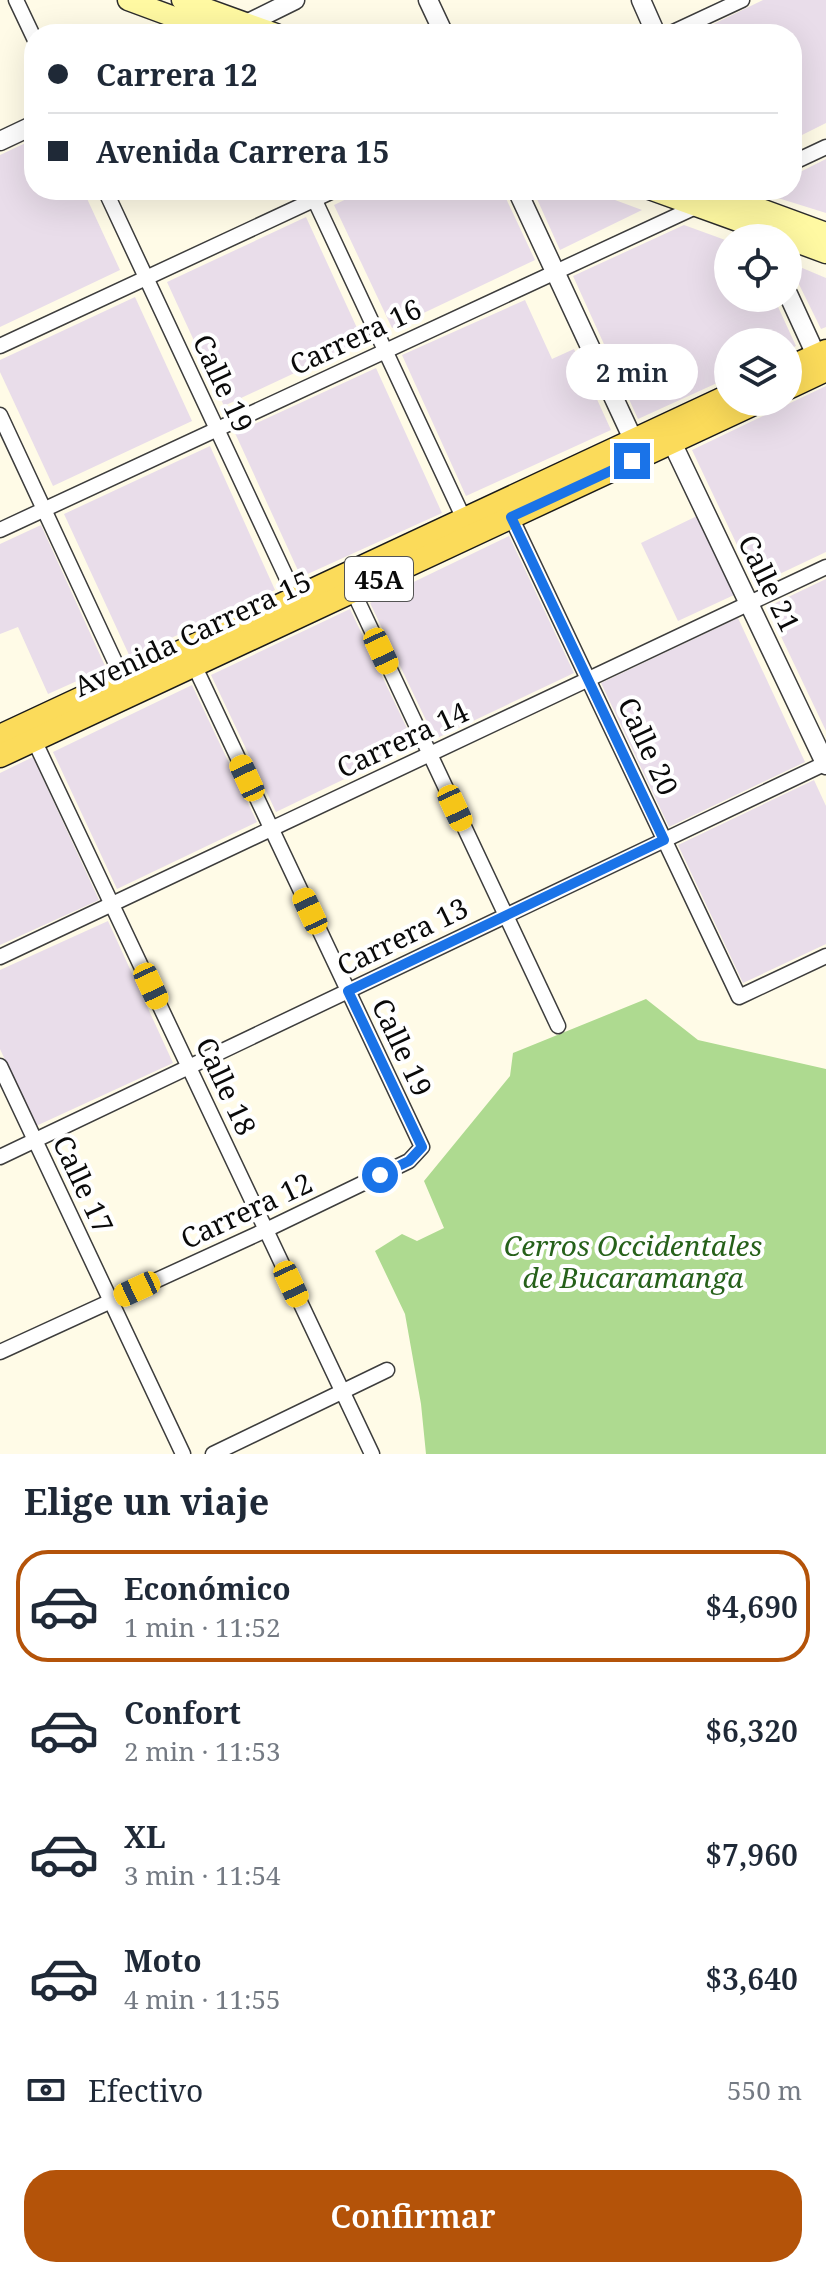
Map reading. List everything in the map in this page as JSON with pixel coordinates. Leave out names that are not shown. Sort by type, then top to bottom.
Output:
[{"type":"main road","points":[[128,0],[227,24]]},
{"type":"main road","points":[[182,0],[229,24]]},
{"type":"main road","points":[[729,200],[751,224]]},
{"type":"main road","points":[[736,200],[826,233]]},
{"type":"main road","points":[[802,244],[826,253]]},
{"type":"main road","points":[[802,364],[824,359]]},
{"type":"main road","points":[[802,377],[824,359]]},
{"type":"main road","name":"Avenida Carrera 15","points":[[668,434],[714,405]]},
{"type":"main road","name":"Avenida Carrera 15","points":[[0,736],[464,519],[719,416]]},
{"type":"main road","name":"Avenida Carrera 15","points":[[0,756],[511,517],[638,448]]},
{"type":"street","points":[[16,0],[27,24]]},
{"type":"street","points":[[234,24],[295,0]]},
{"type":"street","points":[[428,0],[439,24]]},
{"type":"street","points":[[641,0],[652,24]]},
{"type":"street","points":[[690,24],[742,0]]},
{"type":"street","points":[[0,141],[24,130]]},
{"type":"street","points":[[802,158],[826,147]]},
{"type":"street","name":"Calle 19","points":[[110,200],[296,598]]},
{"type":"street","points":[[0,346],[302,200]]},
{"type":"street","points":[[314,200],[464,519]]},
{"type":"street","points":[[522,200],[638,448]]},
{"type":"street","name":"Carrera 16","points":[[0,530],[555,271],[716,200]]},
{"type":"street","points":[[729,200],[751,224]]},
{"type":"street","points":[[798,312],[824,359]]},
{"type":"street","points":[[0,415],[123,679]]},
{"type":"street","name":"Calle 21","points":[[668,434],[826,763]]},
{"type":"street","name":"Calle 20","points":[[511,517],[739,997],[826,956]]},
{"type":"street","name":"Carrera 14","points":[[0,957],[826,567]]},
{"type":"street","points":[[353,591],[558,1026]]},
{"type":"street","name":"Calle 19","points":[[194,665],[422,1147]]},
{"type":"street","name":"Calle 18","points":[[34,740],[372,1454]]},
{"type":"street","name":"Carrera 13","points":[[0,1157],[826,763]]},
{"type":"street","name":"Calle 17","points":[[0,1066],[183,1454]]},
{"type":"street","name":"Carrera 12","points":[[0,1352],[409,1161],[422,1147]]},
{"type":"street","points":[[213,1454],[387,1370]]},
{"type":"shaded area","points":[[763,0],[826,0],[826,123],[802,135],[802,24],[714,24]]},
{"type":"shaded area","points":[[24,144],[24,200],[88,200],[120,270],[0,327],[0,155]]},
{"type":"shaded area","points":[[826,159],[826,213],[785,200],[802,200],[802,171]]},
{"type":"shaded area","points":[[344,200],[507,200],[535,260],[392,328],[334,205]]},
{"type":"shaded area","points":[[538,200],[615,200],[642,210],[560,250]]},
{"type":"shaded area","points":[[306,217],[363,341],[224,406],[167,282]]},
{"type":"shaded area","points":[[684,225],[714,236],[714,312],[780,312],[788,328],[714,328],[714,384],[638,419],[573,276]]},
{"type":"shaded area","points":[[802,268],[826,278],[826,327],[821,329],[802,290]]},
{"type":"shaded area","points":[[135,297],[192,421],[53,486],[0,372],[0,360]]},
{"type":"shaded area","points":[[525,300],[552,359],[574,349],[611,430],[466,496],[402,355]]},
{"type":"shaded area","points":[[376,368],[442,513],[301,577],[235,433]]},
{"type":"shaded area","points":[[826,386],[826,552],[756,585],[692,450],[763,416],[802,416],[802,397]]},
{"type":"shaded area","points":[[210,446],[275,590],[130,657],[64,514]]},
{"type":"shaded area","points":[[697,516],[734,595],[678,621],[641,543]]},
{"type":"shaded area","points":[[41,525],[106,668],[48,694],[18,627],[0,634],[0,544]]},
{"type":"shaded area","points":[[509,536],[574,673],[435,739],[370,603]]},
{"type":"shaded area","points":[[826,579],[826,731],[767,607]]},
{"type":"shaded area","points":[[350,609],[415,745],[276,812],[211,675]]},
{"type":"shaded area","points":[[738,618],[805,762],[669,827],[601,683]]},
{"type":"shaded area","points":[[192,685],[257,822],[117,889],[53,752]]},
{"type":"shaded area","points":[[33,757],[99,900],[0,945],[0,773]]},
{"type":"shaded area","points":[[814,780],[826,806],[826,944],[743,983],[678,845]]},
{"type":"shaded area","points":[[108,921],[173,1063],[36,1126],[0,1049],[0,970]]},
{"type":"green space","name":"Cerros Occidentales de Bucaramanga","points":[[646,999],[698,1040],[826,1069],[826,1454],[426,1454],[421,1404],[405,1314],[375,1251],[402,1234],[417,1241],[444,1228],[424,1181],[510,1076],[513,1053]]},
{"type":"route","points":[[380,1175],[409,1161],[422,1147],[348,991],[664,840],[511,517],[632,461]]}]
